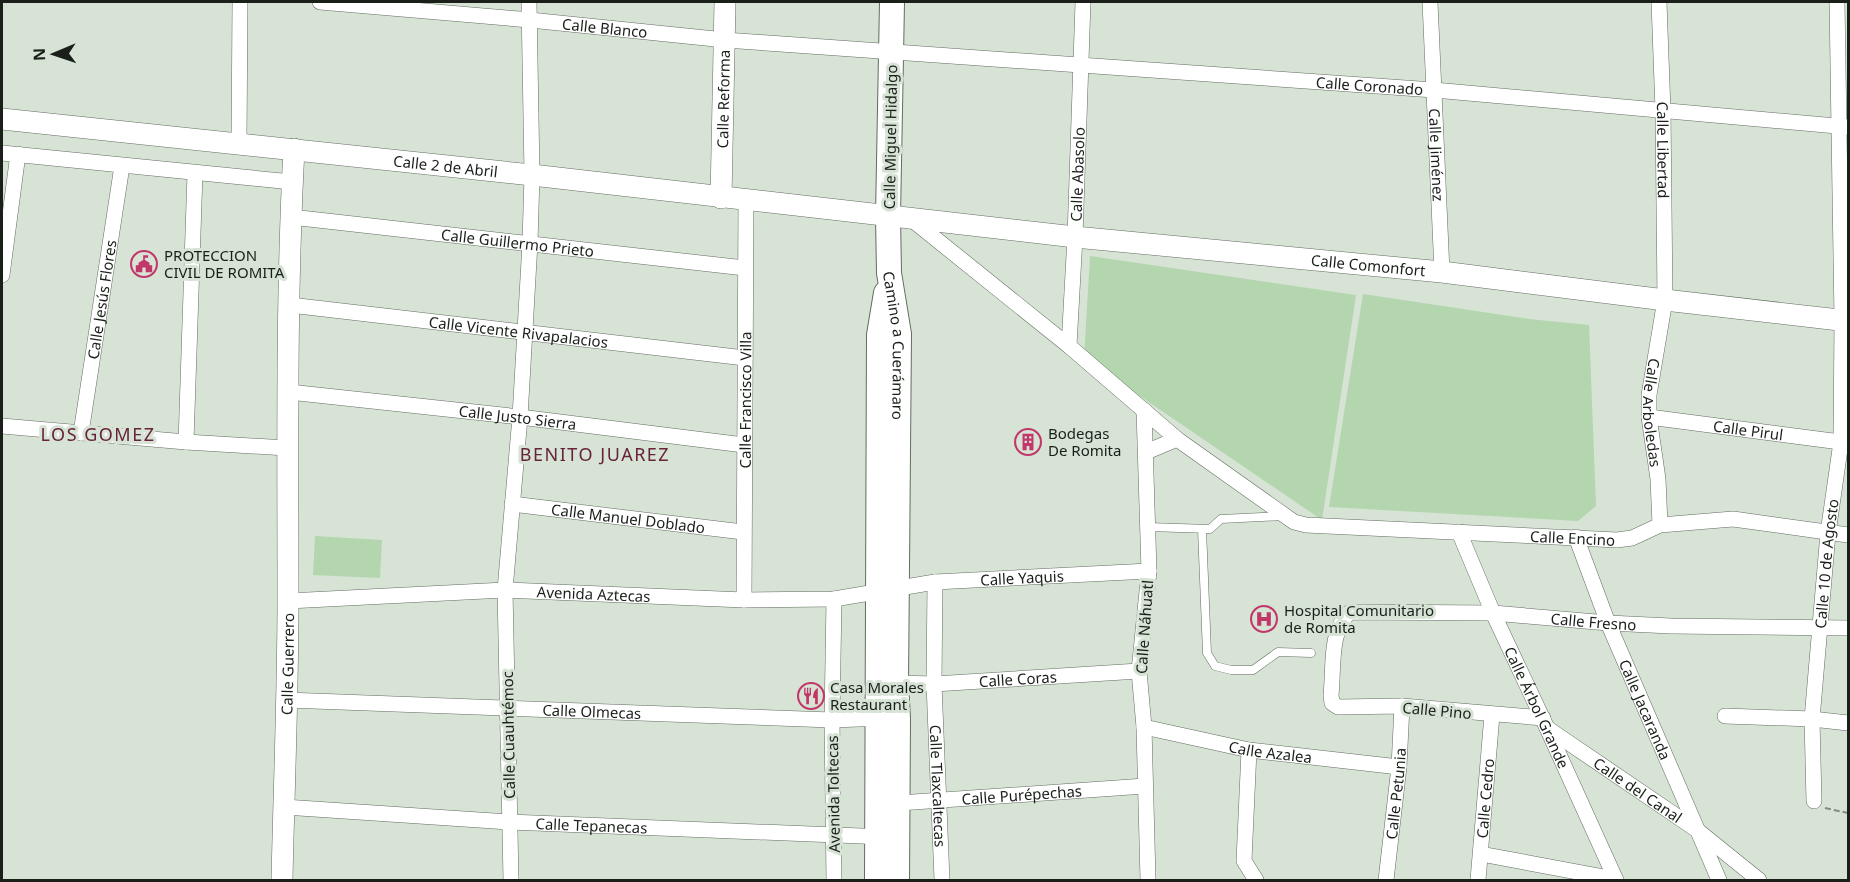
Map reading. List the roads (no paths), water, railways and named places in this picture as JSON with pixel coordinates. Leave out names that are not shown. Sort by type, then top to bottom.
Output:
[{"type":"main road","name":"Calle Miguel Hidalgo","points":[[889,273],[900,218],[891,51],[892,2]]},
{"type":"main road","name":"Camino a Cuerámaro","points":[[889,273],[879,335],[887,590],[887,837],[897,880]]},
{"type":"main road","name":"Camino a Cuerámaro","points":[[877,880],[898,803],[887,718],[896,683],[887,590]]},
{"type":"street","points":[[239,144],[240,2]]},
{"type":"street","name":"Calle Blanco","points":[[320,2],[724,40],[891,51]]},
{"type":"street","name":"Calle Cuauhtémoc","points":[[511,880],[506,590],[520,417],[530,243],[532,175],[530,2]]},
{"type":"street","name":"Calle Reforma","points":[[721,198],[725,2]]},
{"type":"street","name":"Calle Abasolo","points":[[1069,346],[1083,2]]},
{"type":"street","name":"Calle Jiménez","points":[[1430,2],[1442,272]]},
{"type":"street","name":"Calle Libertad","points":[[1659,2],[1663,111],[1665,300]]},
{"type":"street","name":"Calle 10 de Agosto","points":[[1814,801],[1812,719],[1828,533],[1845,443],[1844,127],[1837,2]]},
{"type":"street","name":"Calle Coronado","points":[[891,51],[1434,90],[1844,127]]},
{"type":"street","name":"Calle 2 de Abril","points":[[2,119],[532,175],[900,218]]},
{"type":"street","name":"Calle Guerrero","points":[[282,880],[288,601],[287,448],[294,149]]},
{"type":"street","points":[[2,153],[292,182]]},
{"type":"street","points":[[2,275],[18,154]]},
{"type":"street","name":"Calle Jesús Flores","points":[[81,433],[122,166]]},
{"type":"street","points":[[186,442],[195,173]]},
{"type":"street","name":"Calle Francisco Villa","points":[[744,600],[746,200]]},
{"type":"street","name":"Calle Guillermo Prieto","points":[[291,217],[746,268]]},
{"type":"street","points":[[900,218],[1069,346],[1177,440],[1290,519]]},
{"type":"street","name":"Calle Comonfort","points":[[900,218],[1442,272],[1845,320]]},
{"type":"street","name":"Calle Arboledas","points":[[1660,525],[1658,479],[1649,417],[1651,374],[1665,300]]},
{"type":"street","name":"Calle Vicente Rivapalacios","points":[[290,305],[745,358]]},
{"type":"street","name":"Calle Justo Sierra","points":[[289,392],[520,417],[744,445]]},
{"type":"street","name":"Calle Náhuatl","points":[[1144,410],[1149,571],[1139,671],[1144,727],[1148,880]]},
{"type":"street","name":"Calle Pirul","points":[[1649,417],[1845,443]]},
{"type":"street","points":[[2,426],[287,448]]},
{"type":"street","points":[[1146,452],[1177,440]]},
{"type":"street","name":"Calle Manuel Doblado","points":[[512,504],[743,532]]},
{"type":"street","name":"Calle Encino","points":[[1290,519],[1306,525],[1617,540],[1632,538],[1660,525],[1733,519],[1848,535]]},
{"type":"street","name":"Calle Árbol Grande","points":[[1459,532],[1615,880]]},
{"type":"street","name":"Calle Jacaranda","points":[[1576,537],[1608,623],[1719,880]]},
{"type":"street","name":"Calle Yaquis","points":[[887,590],[934,582],[1149,571]]},
{"type":"street","name":"Calle Tlaxcaltecas","points":[[934,582],[934,684],[942,880]]},
{"type":"street","name":"Avenida Aztecas","points":[[288,601],[506,590],[744,600],[834,599],[887,590]]},
{"type":"street","name":"Avenida Toltecas","points":[[834,599],[832,720],[834,880]]},
{"type":"street","name":"Calle Fresno","points":[[1332,703],[1336,634],[1341,620],[1350,612],[1493,612],[1608,623],[1671,626],[1848,628]]},
{"type":"street","name":"Calle Coras","points":[[896,683],[934,684],[1139,671]]},
{"type":"street","name":"Calle Olmecas","points":[[286,700],[832,720],[887,718]]},
{"type":"street","name":"Calle Pino","points":[[1332,703],[1338,707],[1402,706],[1545,723]]},
{"type":"street","name":"Calle Petunia","points":[[1386,880],[1399,767],[1402,706]]},
{"type":"street","name":"Calle Cedro","points":[[1479,880],[1492,715]]},
{"type":"street","points":[[1725,716],[1812,719],[1848,723]]},
{"type":"street","name":"Calle del Canal","points":[[1545,723],[1697,830],[1760,880]]},
{"type":"street","name":"Calle Azalea","points":[[1144,727],[1249,750],[1399,767]]},
{"type":"street","points":[[1249,750],[1244,861],[1256,880]]},
{"type":"street","name":"Calle Purépechas","points":[[898,803],[1145,786]]},
{"type":"street","name":"Calle Tepanecas","points":[[284,807],[509,822],[887,837]]},
{"type":"street","points":[[1481,854],[1615,880]]},
{"type":"lane","name":"Calle Encino","points":[[1148,527],[1210,529],[1221,519],[1290,519]]},
{"type":"lane","points":[[1202,529],[1207,653],[1215,666],[1231,670],[1253,670],[1278,652],[1311,653]]},
{"type":"place","name":"PROTECCION CIVIL DE ROMITA","points":[[144,264]]},
{"type":"place","name":"Bodegas De Romita","points":[[1028,442]]},
{"type":"place","name":"Hospital Comunitario de Romita","points":[[1264,619]]},
{"type":"place","name":"Casa Morales Restaurant","points":[[811,696]]},
{"type":"district","name":"LOS GOMEZ","points":[[98,434]]},
{"type":"district","name":"BENITO JUAREZ","points":[[595,454]]}]
